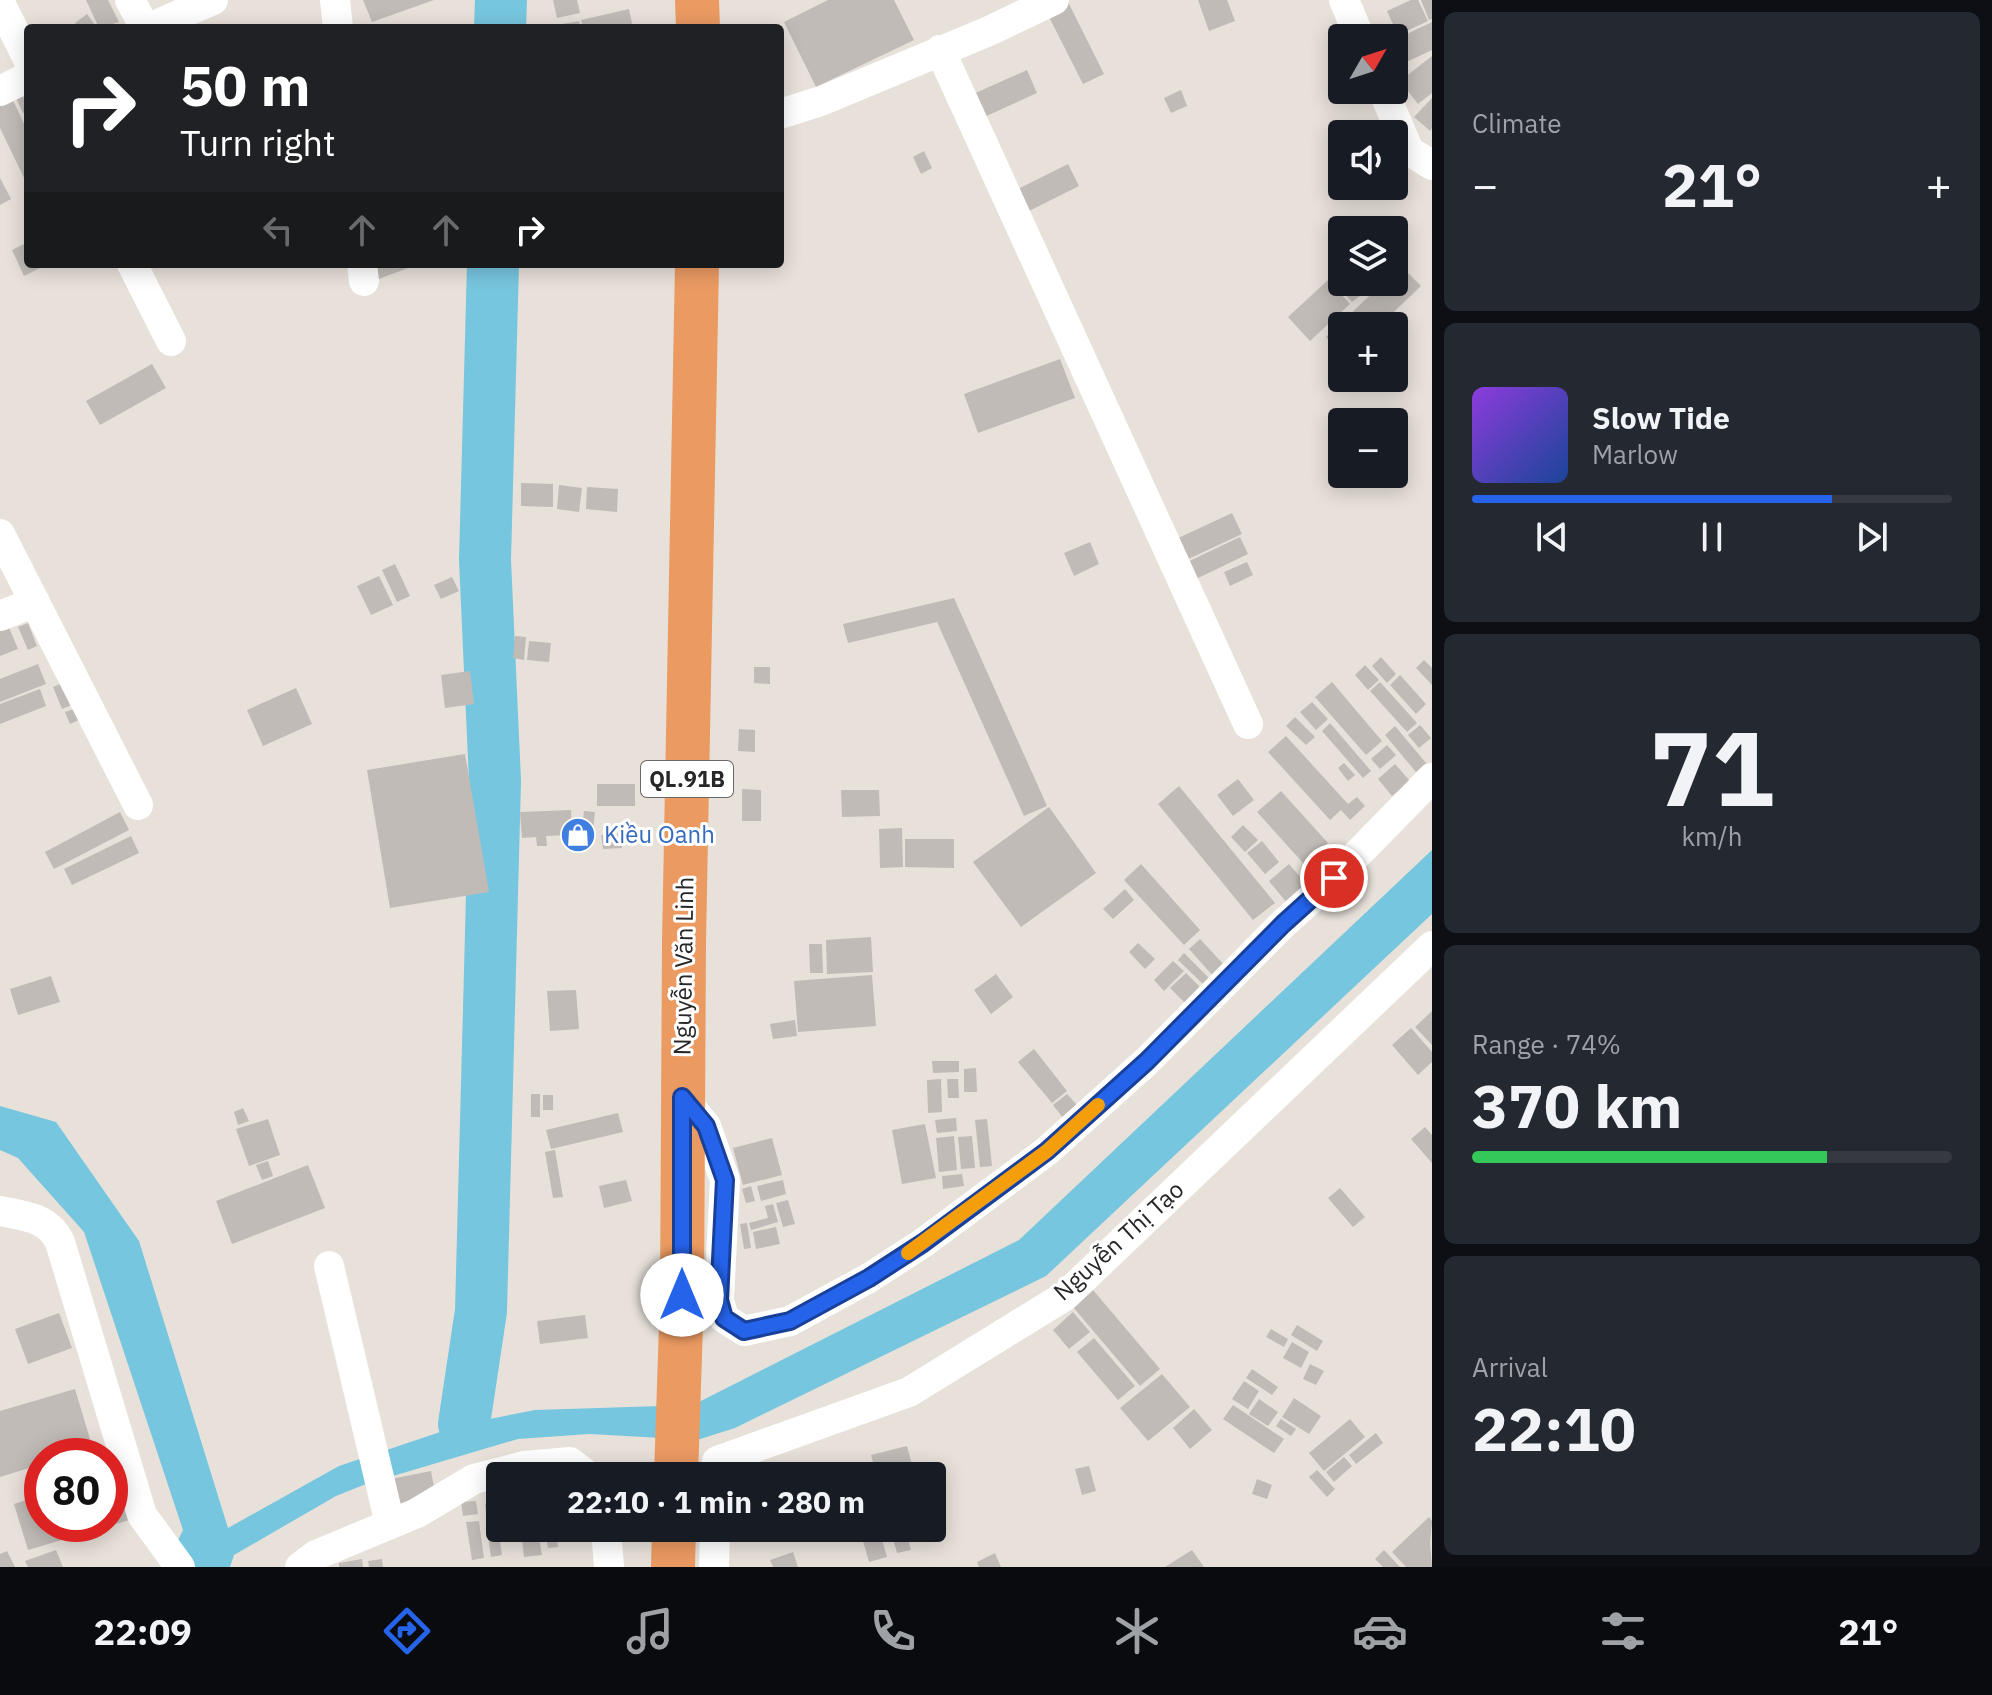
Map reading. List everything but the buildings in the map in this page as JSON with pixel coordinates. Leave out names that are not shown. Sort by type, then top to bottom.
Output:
[{"type":"highway","points":[[697,0],[698,24]]},
{"type":"highway","name":"Nguyễn Văn Linh","points":[[676,1462],[682,1295],[682,1097],[697,268]]},
{"type":"highway","points":[[673,1567],[674,1542]]},
{"type":"street","points":[[130,0],[145,24]]},
{"type":"street","points":[[156,24],[213,0]]},
{"type":"street","points":[[335,0],[338,24]]},
{"type":"street","points":[[784,113],[821,101],[989,31],[1054,0]]},
{"type":"street","points":[[1344,0],[1354,24]]},
{"type":"street","points":[[0,3],[24,51]]},
{"type":"street","points":[[940,50],[1248,724]]},
{"type":"street","points":[[0,91],[24,79]]},
{"type":"street","points":[[1389,104],[1409,151],[1432,165]]},
{"type":"street","points":[[134,268],[171,341]]},
{"type":"street","points":[[0,534],[138,805]]},
{"type":"street","points":[[0,616],[35,602]]},
{"type":"street","points":[[682,1097],[706,1126],[725,1180],[719,1300],[724,1318],[744,1331],[790,1321],[869,1278],[923,1243],[1047,1151],[1147,1061],[1432,778]]},
{"type":"street","name":"Nguyễn Thị Tạo","points":[[717,1462],[909,1392],[1065,1296],[1432,946]]},
{"type":"street","points":[[0,1211],[47,1223],[55,1230],[142,1515],[180,1567]]},
{"type":"street","points":[[329,1266],[390,1524]]},
{"type":"street","points":[[300,1567],[316,1555],[417,1513],[474,1479],[486,1475]]},
{"type":"street","points":[[607,1542],[609,1567]]},
{"type":"street","points":[[714,1567],[715,1542]]},
{"type":"water","points":[[1432,850],[1432,914],[1046,1276],[735,1428],[697,1440],[589,1434],[518,1439],[366,1484],[336,1496],[234,1555],[230,1567],[165,1567],[183,1530],[84,1232],[18,1158],[0,1150],[0,1106],[56,1122],[139,1241],[228,1528],[339,1466],[464,1424],[535,1410],[693,1405],[1019,1240]]},
{"type":"waterway","points":[[500,24],[501,0]]},
{"type":"waterway","points":[[464,1424],[481,1311],[495,781],[485,560],[493,268]]},
{"type":"slow traffic","points":[[908,1253],[1047,1151],[1098,1105]]},
{"type":"place","name":"Kiều Oanh","points":[[578,835]]},
{"type":"route","points":[[682,1295],[682,1097],[706,1126],[725,1180],[719,1300],[724,1318],[744,1331],[790,1321],[869,1278],[923,1243],[1047,1151],[1147,1061],[1283,924],[1334,878]]}]
